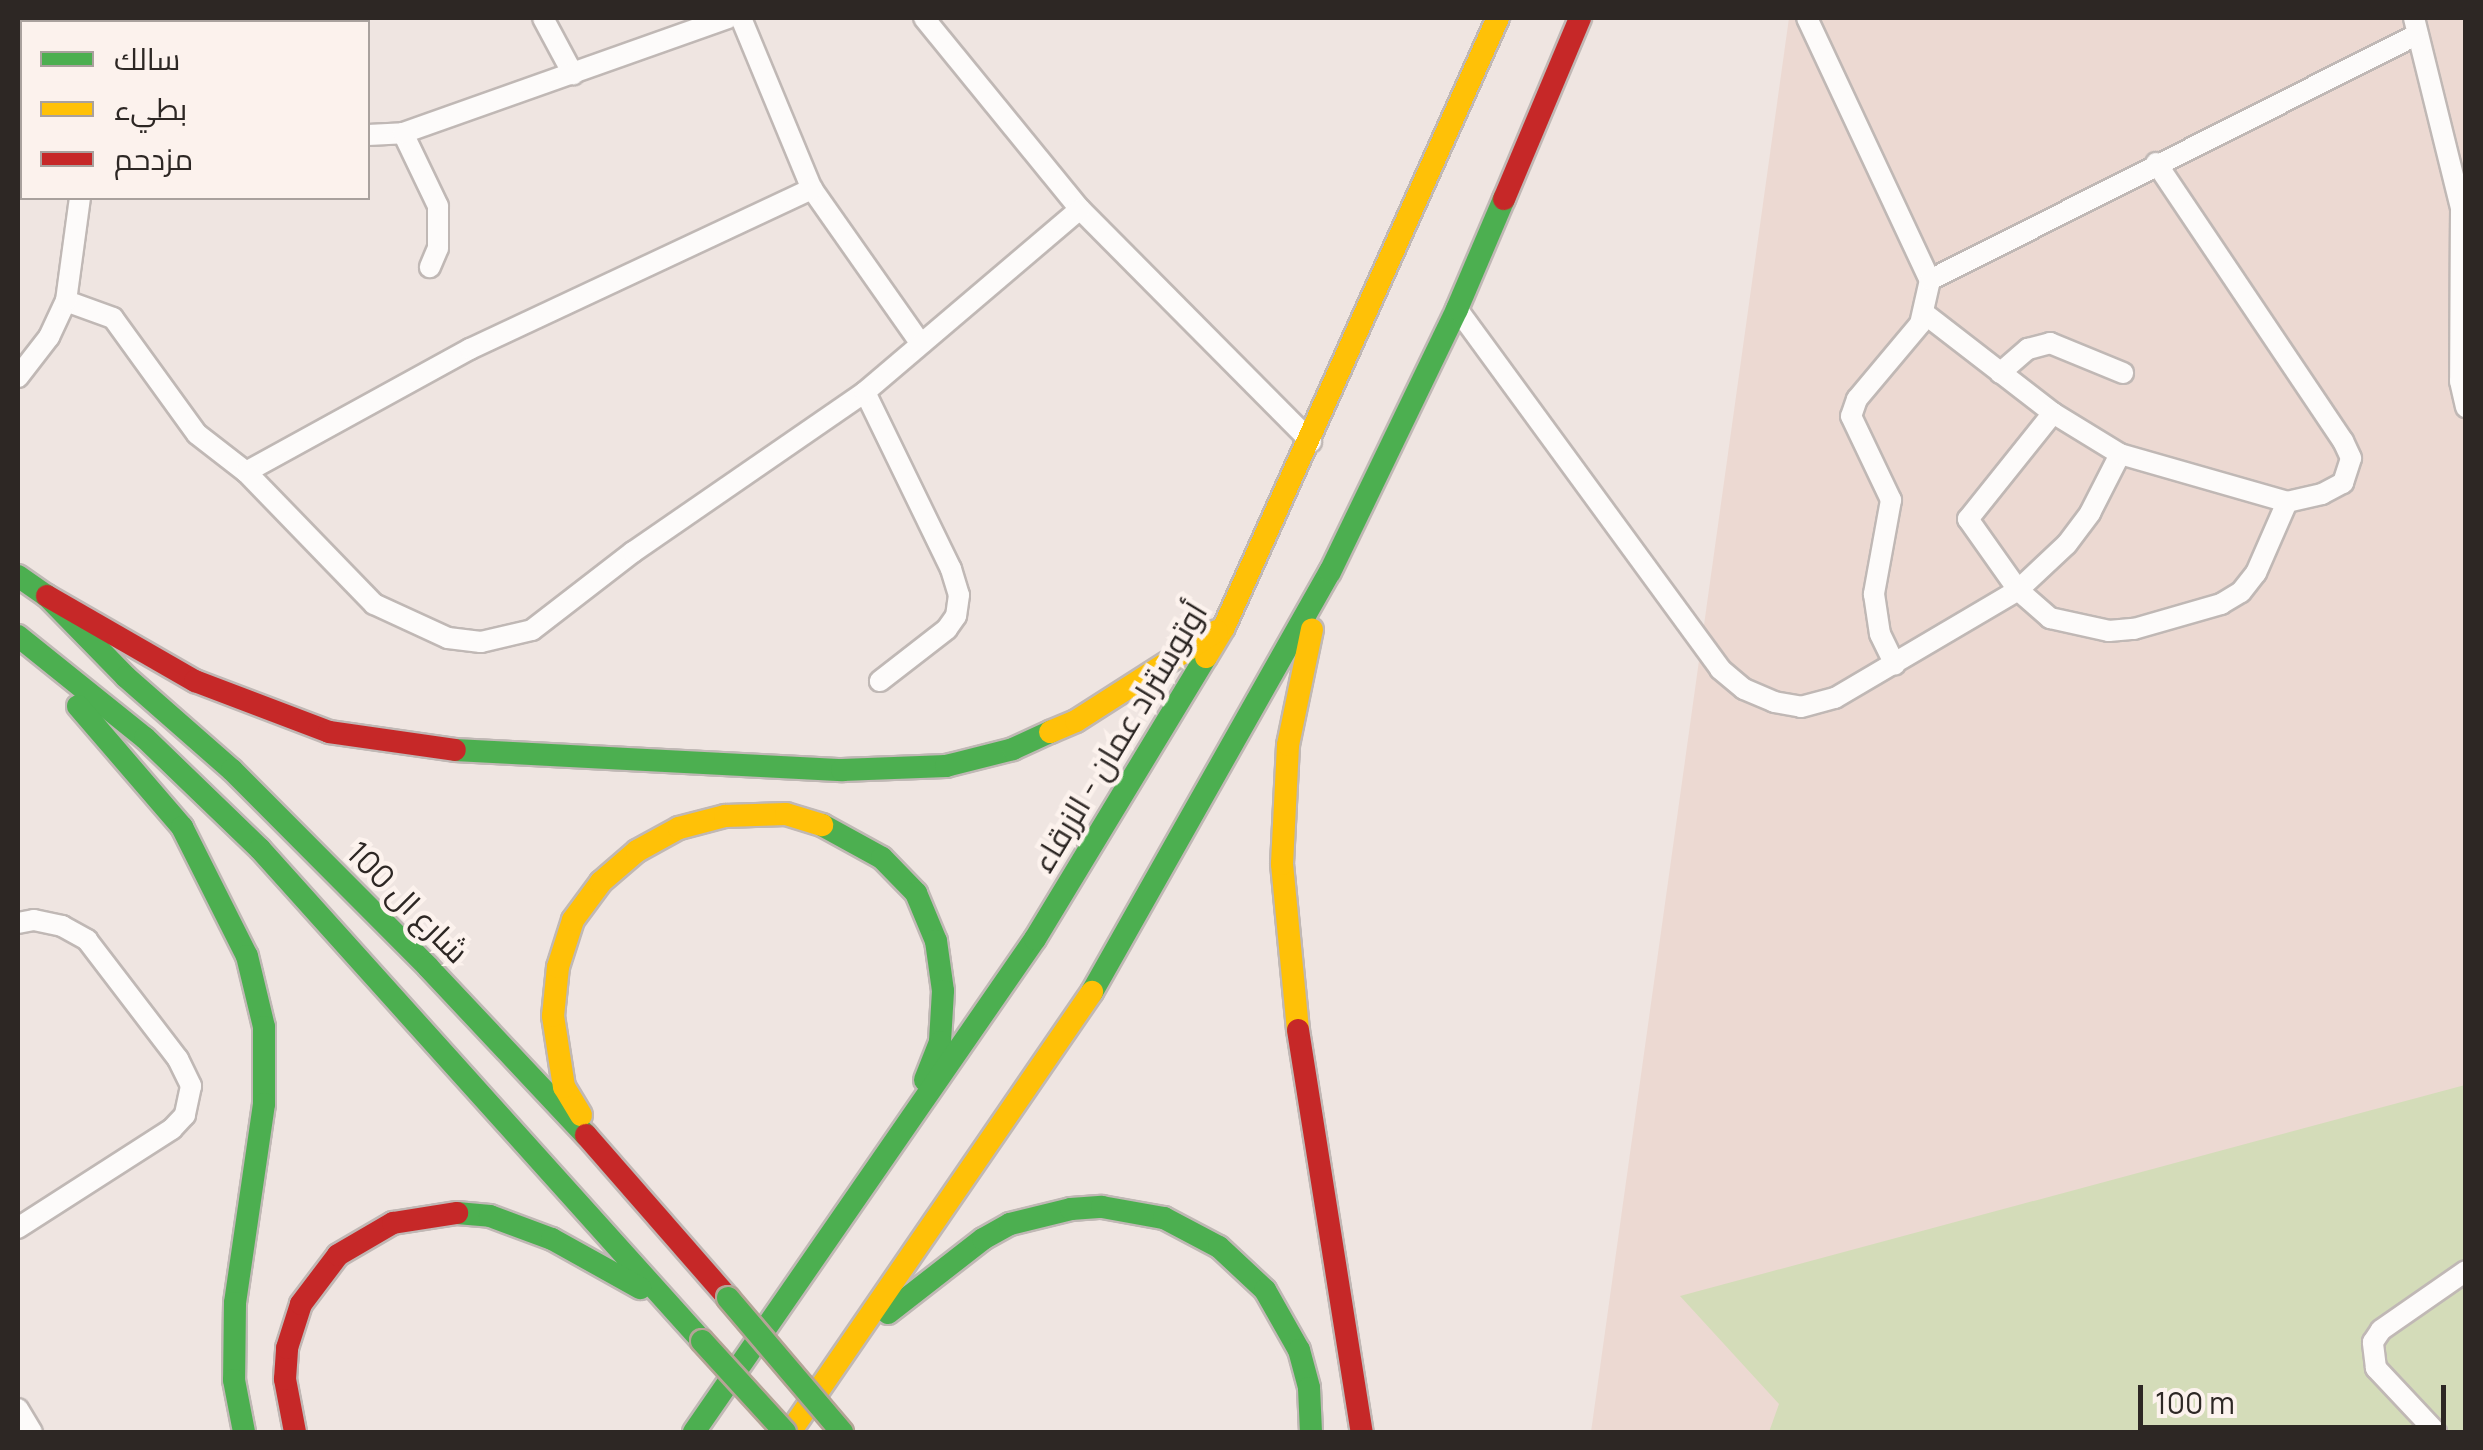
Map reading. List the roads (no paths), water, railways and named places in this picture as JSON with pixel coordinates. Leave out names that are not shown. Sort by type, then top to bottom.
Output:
[{"type":"highway","name":"أوتوستراد عمان - الزرقاء","points":[[694,1432],[1036,939],[1224,628],[1311,442],[1498,18]]},
{"type":"highway","points":[[22,639],[145,738],[260,849],[787,1432],[862,1332],[1074,1026],[1330,572],[1457,309],[1580,18]]},
{"type":"highway","points":[[1330,572],[1312,628],[1291,726],[1282,864],[1302,1066],[1362,1432]]},
{"type":"highway","name":"شارع ال 100","points":[[18,576],[47,596],[126,677],[232,770],[428,966],[602,1152],[842,1432]]},
{"type":"highway","points":[[47,596],[195,682],[329,732],[437,749],[876,771],[980,759],[1045,736],[1224,628]]},
{"type":"highway","points":[[22,639],[182,827],[247,956],[264,1027],[264,1104],[236,1303],[234,1380],[244,1432]]},
{"type":"highway","points":[[602,1152],[564,1087],[554,1041],[558,967],[573,920],[610,874],[657,839],[701,821],[748,813],[815,820],[861,844],[902,876],[929,918],[941,965],[940,1042],[892,1150]]},
{"type":"highway","points":[[862,1332],[982,1239],[1010,1224],[1071,1209],[1134,1210],[1192,1230],[1220,1247],[1264,1290],[1299,1350],[1309,1388],[1311,1432]]},
{"type":"highway","points":[[295,1432],[284,1379],[287,1348],[301,1304],[338,1256],[393,1223],[458,1213],[522,1225],[667,1303]]},
{"type":"street","points":[[543,18],[573,74]]},
{"type":"street","points":[[370,135],[403,134],[728,18]]},
{"type":"street","points":[[740,18],[812,189],[921,344]]},
{"type":"street","points":[[924,18],[1080,209],[1311,442]]},
{"type":"street","points":[[1807,18],[1930,280],[1925,314],[1852,407],[1852,425],[1888,486],[1891,500],[1874,594],[1880,634],[1895,665]]},
{"type":"street","points":[[1930,280],[2416,26],[2460,208],[2460,381],[2466,407]]},
{"type":"street","points":[[403,134],[438,206],[438,248],[430,267]]},
{"type":"street","points":[[1925,314],[2053,413],[2120,454],[2287,502],[2322,494],[2343,483],[2351,458],[2156,162]]},
{"type":"street","points":[[246,472],[470,348],[812,189]]},
{"type":"street","points":[[18,377],[49,337],[66,301],[80,200]]},
{"type":"street","points":[[66,301],[113,318],[197,434],[246,472],[374,604],[448,638],[481,642],[532,630],[558,614],[634,552],[864,392],[1080,209]]},
{"type":"street","points":[[1457,309],[1720,669],[1744,689],[1802,708],[1835,698],[2018,590],[2067,544],[2090,513],[2120,454]]},
{"type":"street","points":[[2000,373],[2028,349],[2050,343],[2122,374]]},
{"type":"street","points":[[864,392],[951,570],[959,595],[956,616],[948,629],[880,681]]},
{"type":"street","points":[[2053,413],[1968,518],[2018,590],[2050,618],[2070,626],[2108,631],[2164,624],[2221,604],[2240,592],[2272,546],[2287,502]]},
{"type":"street","points":[[18,923],[62,926],[87,940],[178,1059],[192,1086],[185,1115],[172,1129],[18,1228]]},
{"type":"street","points":[[2436,1432],[2376,1368],[2373,1342],[2381,1330],[2466,1272]]},
{"type":"street","points":[[18,1409],[32,1432]]}]
